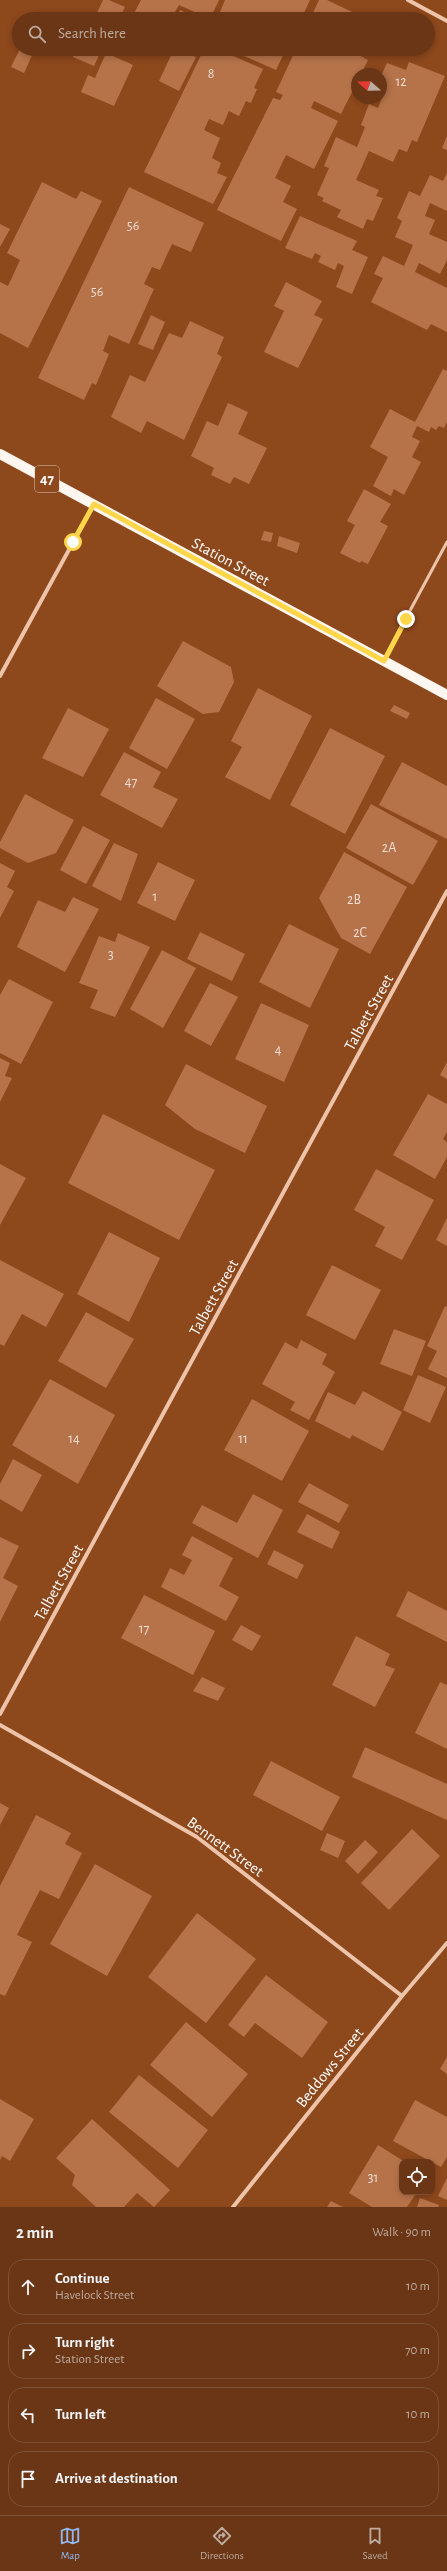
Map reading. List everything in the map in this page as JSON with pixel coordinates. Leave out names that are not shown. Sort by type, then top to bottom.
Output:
[{"type":"main road","name":"Station Street","points":[[0,454],[447,695]]},
{"type":"street","points":[[408,0],[430,12]]},
{"type":"street","points":[[435,15],[447,21]]},
{"type":"street","points":[[0,676],[94,504]]},
{"type":"street","name":"Talbett Street","points":[[0,1714],[447,891]]},
{"type":"street","name":"Bennett Street","points":[[0,1725],[197,1836],[402,1996]]},
{"type":"street","name":"Beddows Street","points":[[232,2207],[402,1996],[447,1943]]},
{"type":"lane","points":[[384,661],[447,542]]},
{"type":"building","points":[[103,0],[109,0],[125,7],[122,12],[97,12]]},
{"type":"building","points":[[141,0],[219,0],[213,12],[194,12],[179,5],[175,12],[135,12]]},
{"type":"building","points":[[225,0],[310,0],[304,12],[220,12]]},
{"type":"building","points":[[319,0],[327,0],[352,12],[313,12]]},
{"type":"building","points":[[16,56],[32,56],[24,73],[11,67]]},
{"type":"building","points":[[74,56],[99,56],[94,66]]},
{"type":"building","points":[[105,56],[113,56],[133,65],[114,106],[81,92],[88,75],[95,78]]},
{"type":"building","points":[[171,56],[196,57],[179,91],[159,81]]},
{"type":"building","points":[[201,56],[233,56],[263,69],[254,88],[257,89],[251,103],[246,101],[239,116],[229,111],[223,125],[209,119],[204,130],[220,138],[212,158],[221,163],[217,173],[227,177],[213,204],[144,172]]},
{"type":"building","points":[[244,56],[283,56],[276,70]]},
{"type":"building","points":[[293,56],[361,56],[368,60],[364,68],[351,68],[351,94],[341,114],[314,101],[311,108],[338,121],[314,169],[286,155],[275,178],[291,186],[283,202],[297,209],[281,241],[217,210],[273,98],[280,100],[283,95],[276,92]]},
{"type":"building","points":[[409,62],[445,76],[417,142],[412,140],[407,152],[399,149],[393,162],[369,151],[356,180],[379,190],[376,196],[383,198],[373,221],[367,219],[363,229],[337,217],[341,210],[322,201],[324,198],[317,195],[329,168],[324,166],[336,137],[357,147],[365,127],[361,125],[369,104],[378,108],[380,104],[387,104],[387,68],[385,68],[387,63],[406,70]]},
{"type":"building","points":[[447,136],[447,150],[442,148]]},
{"type":"building","points":[[447,173],[447,211],[430,203],[425,216],[435,220],[429,234],[447,242],[447,260],[440,274],[419,263],[415,272],[447,288],[447,332],[431,324],[427,330],[371,302],[383,278],[374,274],[383,256],[404,266],[413,245],[395,237],[402,221],[397,218],[409,191],[420,196],[430,175],[443,181]]},
{"type":"building","points":[[42,182],[76,199],[81,191],[102,201],[28,348],[0,333],[0,282],[8,286],[20,260],[7,253]]},
{"type":"building","points":[[129,187],[204,223],[191,252],[172,244],[160,270],[152,267],[144,284],[154,289],[129,344],[109,335],[103,351],[109,354],[96,385],[92,383],[84,400],[38,378]]},
{"type":"building","points":[[300,216],[357,241],[352,250],[368,257],[352,294],[336,287],[344,266],[338,263],[335,270],[318,262],[321,256],[315,253],[312,259],[285,248]]},
{"type":"building","points":[[0,224],[10,229],[0,247]]},
{"type":"building","points":[[286,282],[322,301],[314,315],[323,319],[298,368],[264,352],[284,311],[274,306]]},
{"type":"building","points":[[151,315],[165,322],[153,350],[138,344]]},
{"type":"building","points":[[190,321],[224,337],[217,354],[222,357],[184,440],[147,421],[141,433],[111,417],[130,375],[145,382],[169,333],[182,338]]},
{"type":"building","points":[[443,369],[447,371],[447,422],[444,428],[439,426],[436,430],[431,427],[429,432],[417,426],[412,437],[420,441],[412,457],[421,462],[404,495],[394,489],[391,496],[373,486],[388,457],[370,447],[390,409],[415,422]]},
{"type":"building","points":[[228,403],[248,412],[238,434],[267,448],[249,484],[234,477],[230,484],[211,475],[214,468],[191,456],[207,421],[218,426]]},
{"type":"building","points":[[364,489],[391,504],[380,522],[388,526],[368,564],[361,561],[360,563],[340,553],[355,525],[347,521]]},
{"type":"building","points":[[264,531],[273,533],[271,542],[261,540]]},
{"type":"building","points":[[279,536],[300,543],[297,553],[277,546]]},
{"type":"building","points":[[183,641],[231,667],[234,682],[219,712],[203,714],[157,686]]},
{"type":"building","points":[[258,688],[312,716],[270,800],[225,777],[242,747],[231,741]]},
{"type":"building","points":[[156,698],[195,719],[167,769],[129,748]]},
{"type":"building","points":[[394,705],[410,713],[407,719],[390,711]]},
{"type":"building","points":[[68,708],[109,729],[83,777],[42,758]]},
{"type":"building","points":[[330,728],[385,756],[345,834],[290,805]]},
{"type":"building","points":[[124,752],[161,772],[153,787],[178,799],[162,828],[100,795]]},
{"type":"building","points":[[402,762],[447,786],[447,839],[379,805]]},
{"type":"building","points":[[25,794],[74,820],[56,853],[28,863],[0,848],[0,842]]},
{"type":"building","points":[[371,804],[438,841],[413,885],[346,848]]},
{"type":"building","points":[[83,826],[110,840],[86,884],[60,870]]},
{"type":"building","points":[[114,843],[138,854],[121,901],[92,886]]},
{"type":"building","points":[[344,852],[407,887],[370,954],[341,938],[319,898]]},
{"type":"building","points":[[158,862],[195,880],[175,921],[137,903]]},
{"type":"building","points":[[0,863],[15,871],[7,887],[14,891],[0,918]]},
{"type":"building","points":[[73,897],[99,909],[65,972],[17,947],[38,900],[65,912]]},
{"type":"building","points":[[289,924],[339,949],[310,1008],[259,982]]},
{"type":"building","points":[[200,932],[245,954],[232,981],[187,959]]},
{"type":"building","points":[[118,933],[150,947],[115,1017],[90,1008],[98,990],[79,983],[99,936],[115,942]]},
{"type":"building","points":[[162,950],[196,968],[163,1028],[130,1009]]},
{"type":"building","points":[[9,979],[53,1002],[21,1064],[0,1053],[0,995]]},
{"type":"building","points":[[210,983],[238,997],[211,1046],[184,1031]]},
{"type":"building","points":[[261,1003],[309,1025],[284,1082],[235,1059]]},
{"type":"building","points":[[0,1058],[10,1063],[5,1076],[12,1078],[0,1102]]},
{"type":"building","points":[[447,1062],[447,1079],[440,1075]]},
{"type":"building","points":[[186,1064],[267,1106],[245,1153],[195,1129],[165,1105]]},
{"type":"building","points":[[428,1094],[447,1104],[447,1132],[443,1139],[447,1142],[447,1157],[435,1179],[393,1155]]},
{"type":"building","points":[[103,1114],[215,1170],[179,1240],[68,1183]]},
{"type":"building","points":[[0,1164],[26,1178],[0,1225]]},
{"type":"building","points":[[376,1169],[434,1200],[402,1260],[375,1246],[385,1227],[354,1210]]},
{"type":"building","points":[[447,1218],[447,1246],[436,1240]]},
{"type":"building","points":[[109,1232],[160,1258],[129,1322],[77,1294]]},
{"type":"building","points":[[0,1260],[64,1294],[46,1327],[22,1314],[4,1346],[0,1344]]},
{"type":"building","points":[[332,1265],[381,1290],[355,1340],[306,1315]]},
{"type":"building","points":[[445,1306],[447,1307],[447,1378],[428,1369],[437,1351],[427,1346]]},
{"type":"building","points":[[86,1312],[134,1339],[106,1388],[58,1361]]},
{"type":"building","points":[[394,1329],[426,1341],[412,1376],[380,1364]]},
{"type":"building","points":[[301,1340],[327,1354],[322,1364],[335,1372],[309,1420],[290,1410],[295,1402],[262,1384],[285,1342],[297,1349]]},
{"type":"building","points":[[418,1375],[446,1387],[430,1423],[403,1410]]},
{"type":"building","points":[[50,1379],[115,1415],[78,1484],[12,1445]]},
{"type":"building","points":[[363,1391],[402,1412],[383,1451],[352,1435],[350,1439],[315,1421],[328,1392],[355,1405]]},
{"type":"building","points":[[252,1399],[309,1431],[282,1481],[224,1450]]},
{"type":"building","points":[[13,1459],[42,1475],[22,1512],[0,1499],[0,1484]]},
{"type":"building","points":[[309,1483],[349,1505],[339,1523],[298,1502]]},
{"type":"building","points":[[253,1494],[283,1510],[258,1558],[192,1523],[202,1505],[237,1523]]},
{"type":"building","points":[[307,1514],[340,1532],[332,1549],[297,1532]]},
{"type":"building","points":[[192,1536],[233,1558],[219,1586],[239,1597],[226,1621],[161,1587],[170,1568],[184,1575],[192,1560],[182,1555]]},
{"type":"building","points":[[0,1537],[19,1546],[3,1578],[18,1586],[0,1622]]},
{"type":"building","points":[[274,1550],[304,1565],[297,1579],[267,1564]]},
{"type":"building","points":[[408,1591],[447,1611],[447,1642],[396,1616]]},
{"type":"building","points":[[144,1595],[215,1631],[193,1675],[121,1638]]},
{"type":"building","points":[[241,1625],[261,1636],[252,1651],[232,1640]]},
{"type":"building","points":[[356,1636],[390,1654],[385,1665],[395,1669],[375,1707],[332,1685]]},
{"type":"building","points":[[202,1677],[225,1688],[218,1701],[193,1691]]},
{"type":"building","points":[[440,1682],[447,1685],[447,1749],[415,1733]]},
{"type":"building","points":[[365,1747],[447,1784],[447,1820],[352,1777]]},
{"type":"building","points":[[271,1761],[340,1797],[322,1831],[253,1795]]},
{"type":"building","points":[[0,1803],[9,1808],[0,1825]]},
{"type":"building","points":[[36,1815],[71,1833],[65,1844],[82,1853],[59,1899],[40,1890],[17,1935],[32,1942],[5,1996],[0,1994],[0,1886]]},
{"type":"building","points":[[412,1829],[440,1856],[389,1910],[361,1883]]},
{"type":"building","points":[[327,1833],[345,1841],[338,1858],[320,1850]]},
{"type":"building","points":[[365,1840],[378,1852],[358,1874],[345,1861]]},
{"type":"building","points":[[95,1864],[152,1896],[107,1976],[50,1944]]},
{"type":"building","points":[[197,1913],[256,1959],[206,2023],[148,1977]]},
{"type":"building","points":[[266,1975],[328,2022],[302,2058],[255,2023],[244,2037],[228,2025]]},
{"type":"building","points":[[186,2022],[248,2074],[212,2117],[150,2065]]},
{"type":"building","points":[[447,2057],[447,2074],[440,2069]]},
{"type":"building","points":[[139,2075],[208,2130],[178,2168],[109,2112]]},
{"type":"building","points":[[0,2099],[34,2119],[10,2161],[2,2156],[0,2160]]},
{"type":"building","points":[[415,2100],[447,2117],[447,2157],[441,2167],[435,2164],[435,2159],[426,2159],[393,2141]]},
{"type":"building","points":[[92,2119],[170,2190],[154,2207],[137,2193],[124,2207],[96,2207],[72,2185],[75,2175],[56,2158]]},
{"type":"building","points":[[378,2145],[400,2159],[399,2159],[399,2195],[415,2195],[407,2207],[372,2207],[349,2193]]},
{"type":"building","points":[[447,2178],[447,2200],[438,2196]]},
{"type":"building","points":[[420,2198],[439,2205],[438,2207],[417,2207]]},
{"type":"building","points":[[331,2201],[343,2207],[327,2207]]},
{"type":"route","points":[[73,542],[94,504],[384,661],[406,619]]}]
